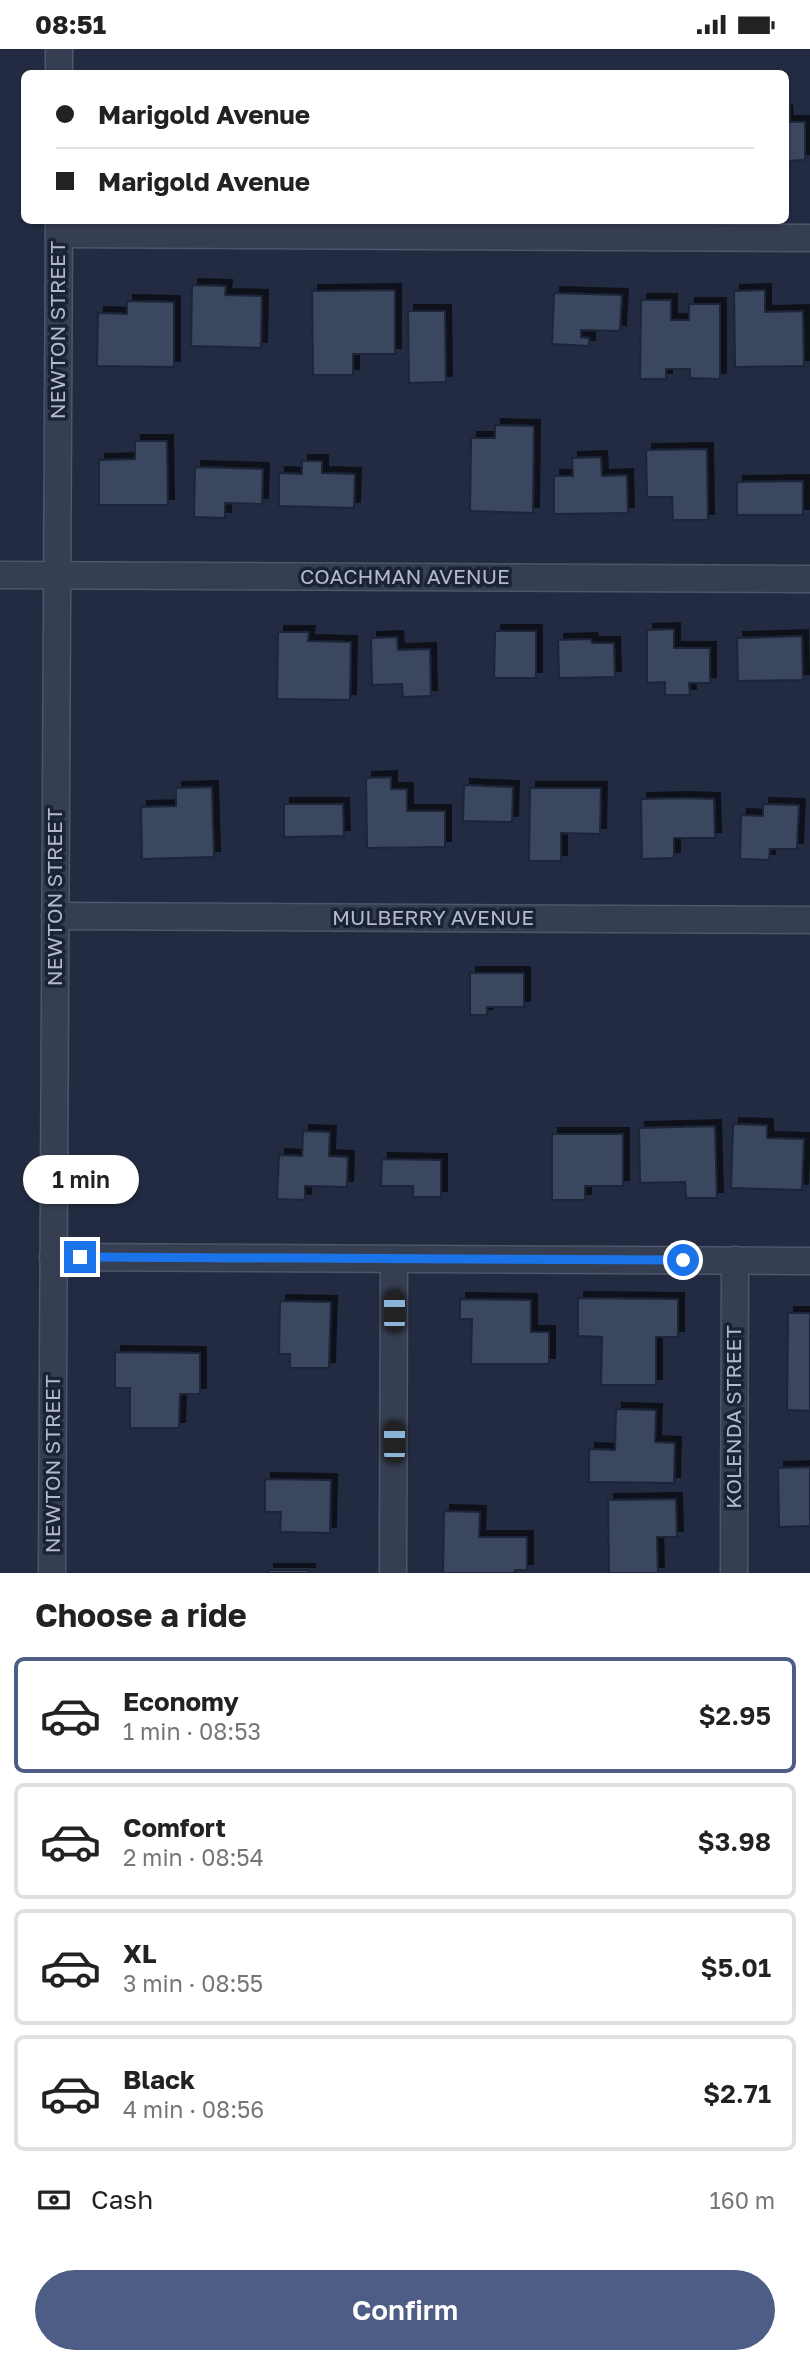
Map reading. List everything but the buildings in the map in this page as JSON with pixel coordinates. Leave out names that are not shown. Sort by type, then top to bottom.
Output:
[{"type":"street","points":[[59,70],[60,49]]},
{"type":"street","points":[[59,227],[810,238]]},
{"type":"street","name":"NEWTON STREET","points":[[52,1573],[59,227]]},
{"type":"street","name":"COACHMAN AVENUE","points":[[0,575],[810,579]]},
{"type":"street","name":"MULBERRY AVENUE","points":[[55,916],[810,920]]},
{"type":"street","points":[[54,1257],[810,1261]]},
{"type":"street","points":[[393,1573],[394,1259]]},
{"type":"street","name":"KOLENDA STREET","points":[[734,1573],[735,1260]]},
{"type":"route","points":[[80,1257],[683,1260]]}]
